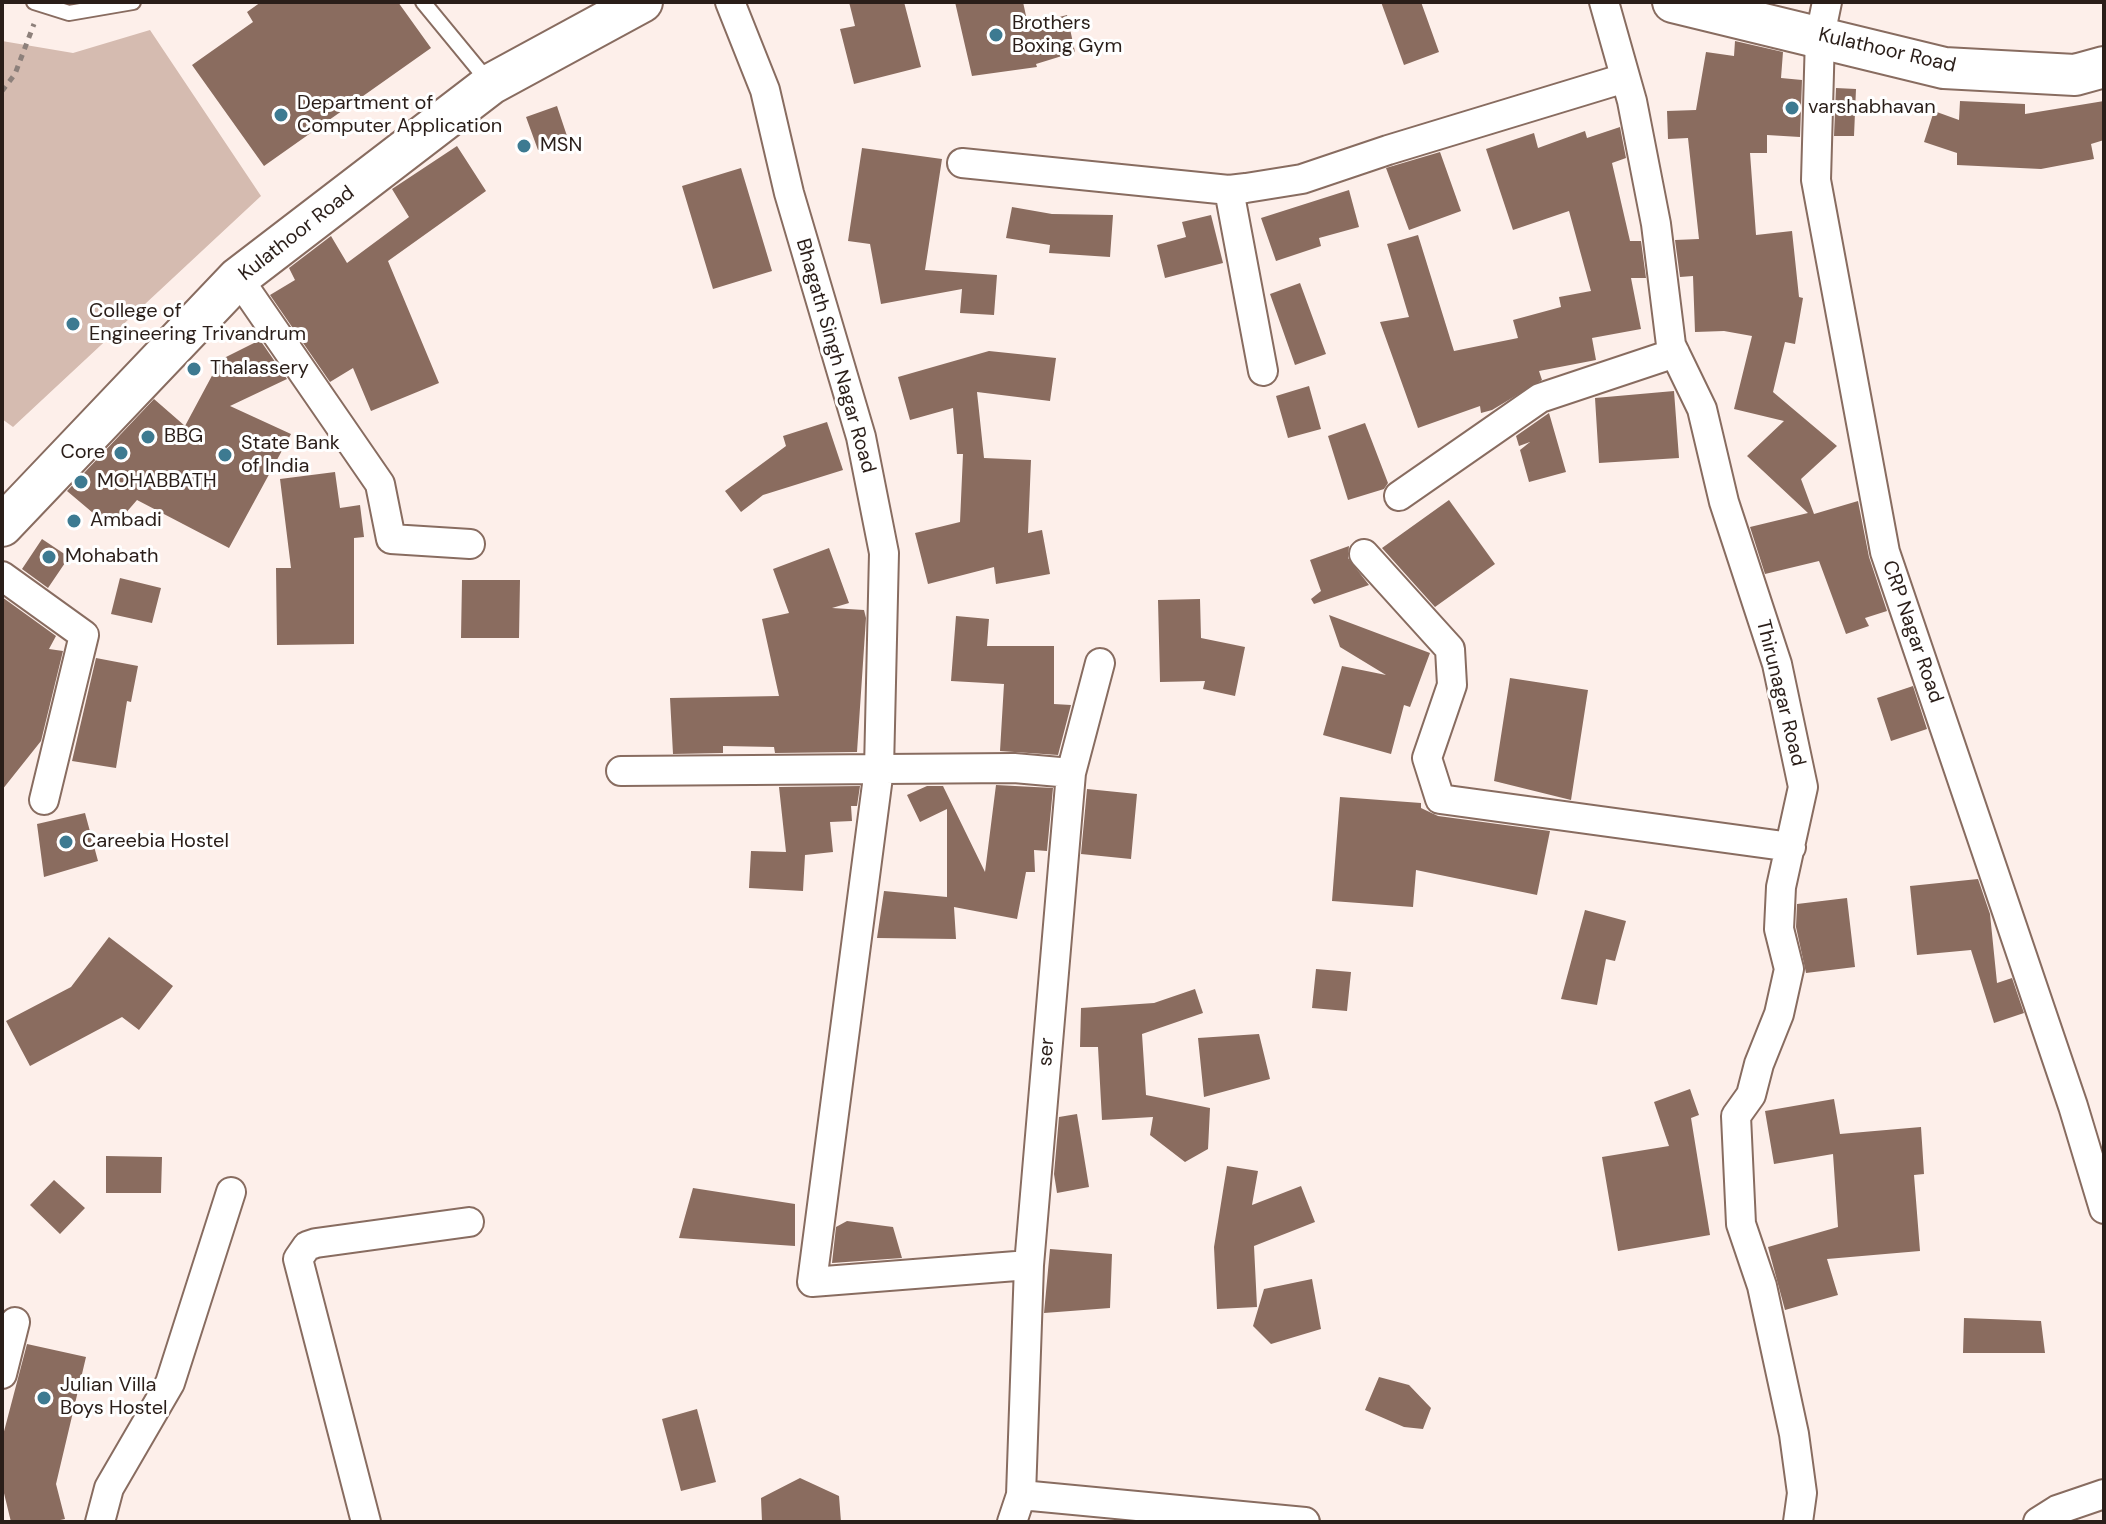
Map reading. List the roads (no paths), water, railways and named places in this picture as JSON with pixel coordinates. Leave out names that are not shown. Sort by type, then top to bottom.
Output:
[{"type":"main road","name":"Kulathoor Road","points":[[7,510],[238,278],[491,84],[642,2]]},
{"type":"main road","name":"Kulathoor Road","points":[[1673,2],[1824,19],[1944,68],[2075,75],[2104,67]]},
{"type":"street","name":"Bhagath Singh Nagar Road","points":[[730,2],[765,90],[789,193],[861,437],[884,553],[879,769],[812,1282],[1029,1265]]},
{"type":"street","name":"Thirunagar Road","points":[[1604,2],[1625,78],[1656,224],[1671,345],[1702,409],[1724,502],[1777,664],[1803,787],[1781,887],[1779,929],[1789,969],[1779,1014],[1759,1064],[1751,1095],[1736,1116],[1741,1224],[1762,1286],[1784,1385],[1802,1493],[1798,1522]]},
{"type":"street","name":"CRP Nagar Road","points":[[1824,19],[1816,180],[1885,552],[2073,1106],[2104,1209]]},
{"type":"street","points":[[962,163],[1229,190],[1302,179],[1625,78]]},
{"type":"street","points":[[1229,190],[1263,371]]},
{"type":"street","points":[[238,278],[380,484],[391,539],[470,544]]},
{"type":"street","points":[[1399,496],[1540,398],[1675,353]]},
{"type":"street","points":[[1364,554],[1450,649],[1452,685],[1427,758],[1440,799],[1791,847]]},
{"type":"street","points":[[2,576],[84,635],[44,800]]},
{"type":"street","name":"ser","points":[[1012,1522],[1021,1495],[1029,1265],[1071,773],[1100,663]]},
{"type":"street","points":[[621,771],[1014,768],[1071,773]]},
{"type":"street","points":[[100,1522],[109,1488],[170,1383],[231,1192]]},
{"type":"street","points":[[366,1522],[298,1259],[307,1246],[316,1243],[469,1222]]},
{"type":"street","points":[[2,1374],[15,1322]]},
{"type":"street","points":[[2038,1522],[2057,1510],[2104,1494]]},
{"type":"street","points":[[1021,1495],[1305,1522]]},
{"type":"lane","points":[[37,4],[69,13],[133,2]]},
{"type":"lane","points":[[423,2],[491,84]]},
{"type":"place","name":"Brothers Boxing Gym","points":[[996,35]]},
{"type":"place","name":"varshabhavan","points":[[1792,108]]},
{"type":"place","name":"Department of Computer Application","points":[[281,115]]},
{"type":"place","name":"MSN","points":[[524,146]]},
{"type":"place","name":"College of Engineering Trivandrum","points":[[73,324]]},
{"type":"place","name":"Thalassery","points":[[194,369]]},
{"type":"place","name":"BBG","points":[[148,437]]},
{"type":"place","name":"Core","points":[[121,453]]},
{"type":"place","name":"State Bank of India","points":[[225,455]]},
{"type":"place","name":"MOHABBATH","points":[[81,482]]},
{"type":"place","name":"Ambadi","points":[[74,521]]},
{"type":"place","name":"Mohabath","points":[[49,557]]},
{"type":"place","name":"Careebia Hostel","points":[[66,842]]},
{"type":"place","name":"Julian Villa Boys Hostel","points":[[44,1398]]}]
